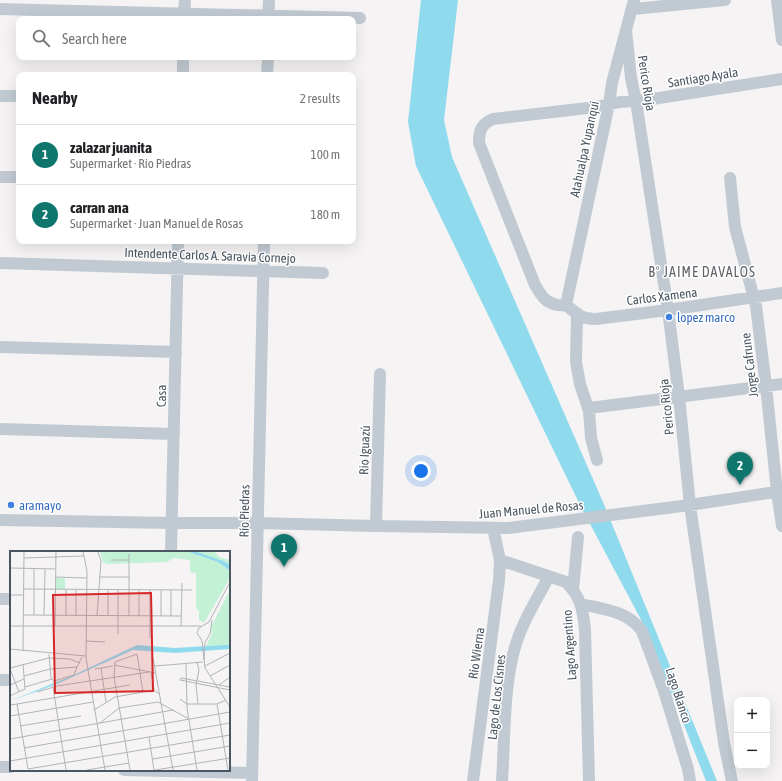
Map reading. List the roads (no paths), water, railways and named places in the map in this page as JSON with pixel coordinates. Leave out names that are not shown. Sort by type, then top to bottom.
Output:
[{"type":"street","points":[[0,9],[184,16],[185,0]]},
{"type":"street","points":[[268,16],[269,0]]},
{"type":"street","points":[[634,4],[726,0]]},
{"type":"street","points":[[777,0],[782,40]]},
{"type":"street","name":"Atahualpa Yupanqui","points":[[566,305],[609,104],[612,83],[634,4]]},
{"type":"street","points":[[356,18],[360,18]]},
{"type":"street","name":"Perico Rioja","points":[[626,30],[631,78],[636,101],[668,310],[679,397],[690,506],[724,743],[732,781]]},
{"type":"street","points":[[183,60],[183,72]]},
{"type":"street","points":[[267,72],[268,60]]},
{"type":"street","name":"Santiago Ayala","points":[[566,305],[550,304],[545,300],[535,285],[479,143],[479,133],[486,122],[493,119],[636,101],[782,79]]},
{"type":"street","points":[[0,96],[16,96]]},
{"type":"street","points":[[0,177],[16,177]]},
{"type":"street","name":"Jorge Cafrune","points":[[730,178],[735,227],[754,298],[782,526]]},
{"type":"street","name":"Casa","points":[[171,551],[178,244]]},
{"type":"street","name":"Río Piedras","points":[[252,777],[264,244]]},
{"type":"street","name":"Intendente Carlos A. Saravia Cornejo","points":[[0,263],[323,273]]},
{"type":"street","name":"Carlos Xamena","points":[[577,315],[596,319],[782,293]]},
{"type":"street","points":[[566,305],[577,315],[576,362],[580,384],[589,408],[591,438],[597,460]]},
{"type":"street","points":[[0,347],[176,352]]},
{"type":"street","name":"Rio Iguazú","points":[[376,526],[380,374]]},
{"type":"street","points":[[589,408],[782,384]]},
{"type":"street","points":[[0,429],[174,434]]},
{"type":"street","name":"Juan Manuel de Rosas","points":[[0,520],[508,528],[690,506],[779,492]]},
{"type":"street","name":"Río Wierna","points":[[473,781],[497,600],[500,560],[493,528]]},
{"type":"street","points":[[573,590],[578,537]]},
{"type":"street","name":"Lago Argentino","points":[[500,560],[566,582],[573,590],[581,604],[585,630],[589,781]]},
{"type":"street","name":"Lago de Los Cisnes","points":[[502,781],[507,702],[512,660],[521,630],[549,576]]},
{"type":"street","name":"Lago Blanco","points":[[581,604],[612,611],[628,617],[636,623],[642,631],[664,691],[689,775]]},
{"type":"street","points":[[134,771],[166,774],[252,777]]},
{"type":"water","points":[[421,0],[458,0],[444,120],[452,157],[603,502],[717,781],[706,781],[646,629],[581,507],[416,166],[408,122]]},
{"type":"place","name":"lopez marco","points":[[669,317]]},
{"type":"place","name":"carran ana","points":[[740,485]]},
{"type":"place","name":"aramayo","points":[[11,505]]},
{"type":"place","name":"zalazar juanita","points":[[284,567]]},
{"type":"district","name":"B° JAIME DAVALOS","points":[[702,272]]}]
